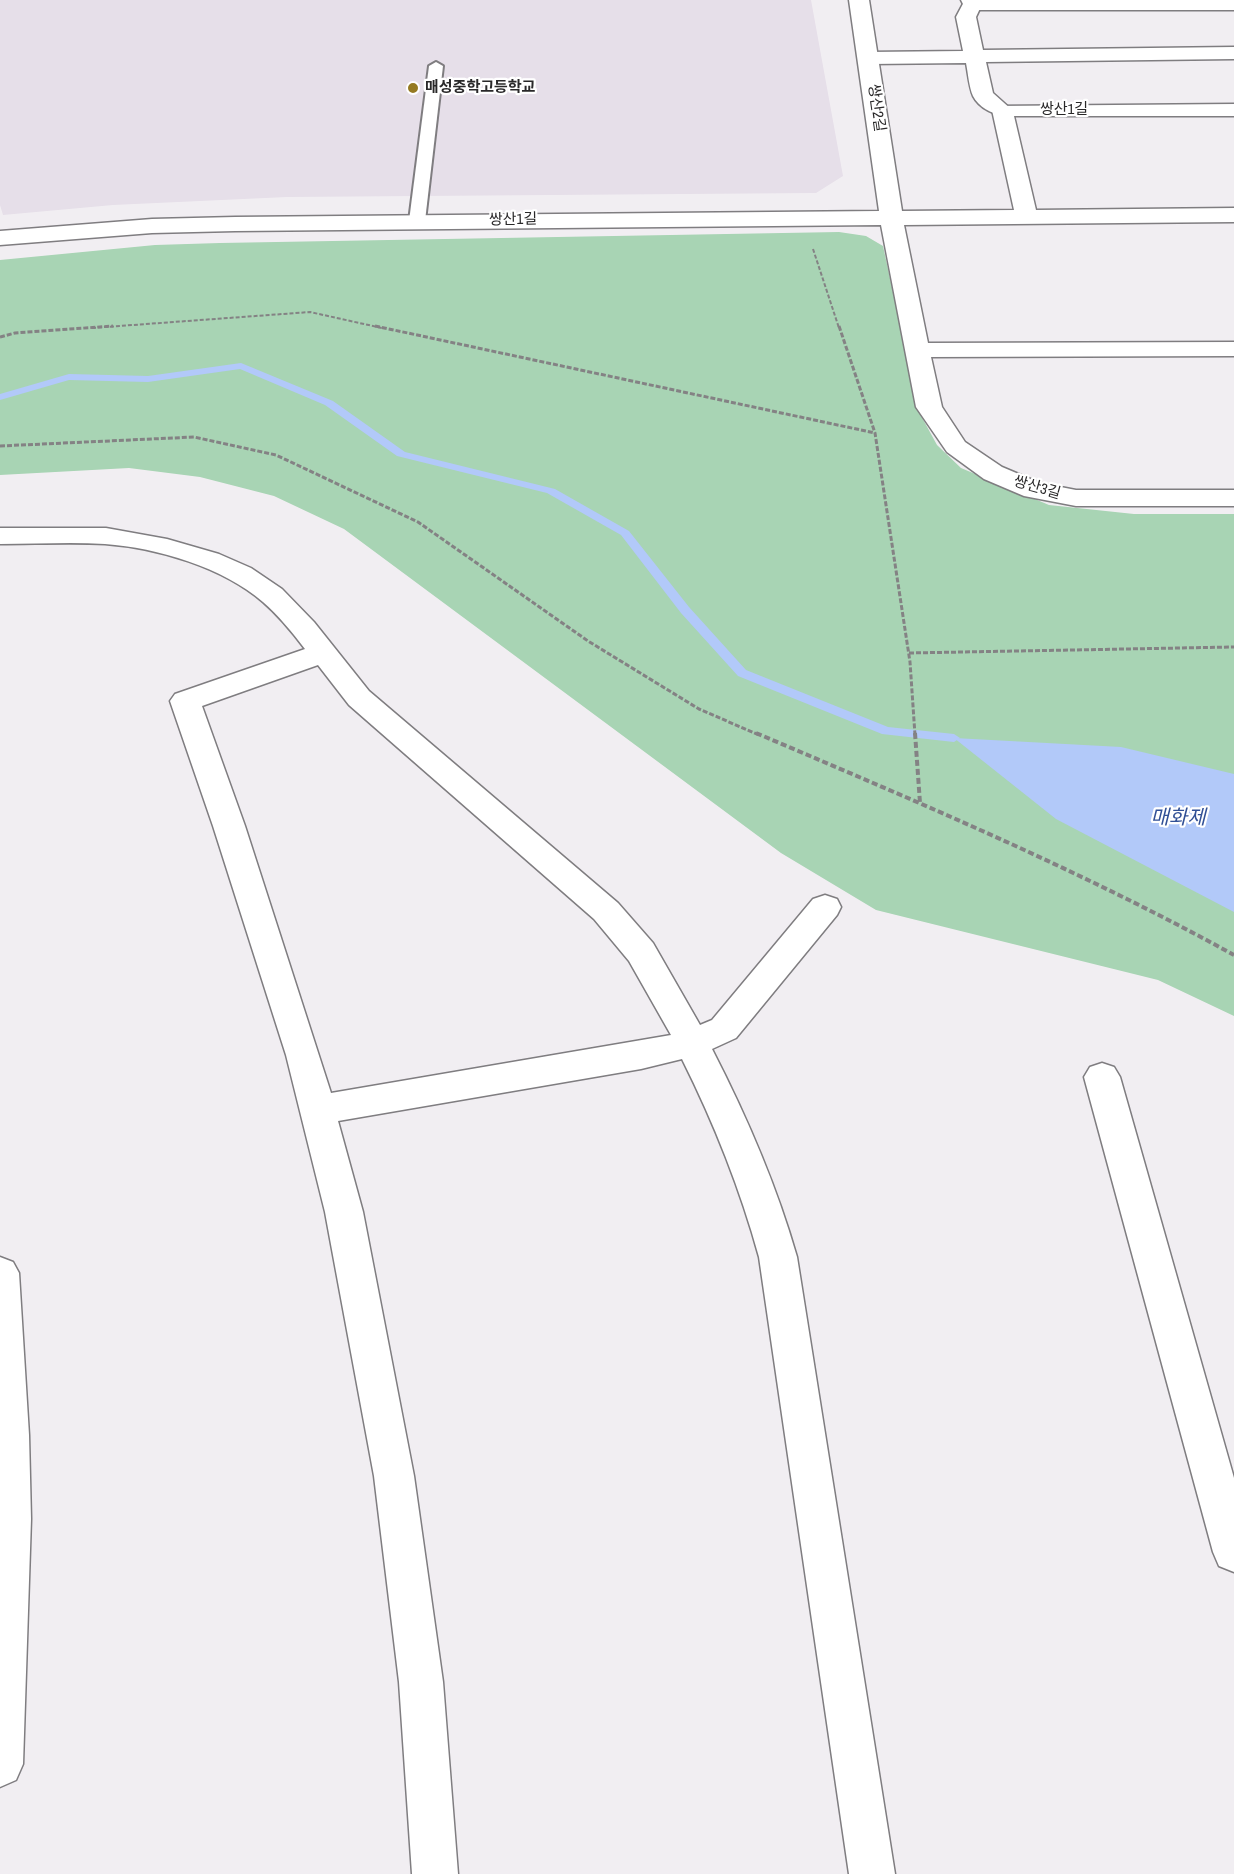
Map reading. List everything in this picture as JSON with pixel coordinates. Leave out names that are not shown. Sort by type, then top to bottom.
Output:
[{"type":"street","name":"쌍산2길","points":[[859,0],[891,216]]},
{"type":"street","points":[[1026,215],[1002,110],[983,95],[966,17],[971,2],[1234,4]]},
{"type":"street","points":[[869,58],[1234,53]]},
{"type":"street","name":"쌍산1길","points":[[1002,110],[1234,110]]},
{"type":"street","name":"쌍산1길","points":[[0,238],[152,225],[891,216],[1234,215]]},
{"type":"street","name":"쌍산3길","points":[[891,216],[929,407],[956,447],[993,473],[1033,490],[1076,498],[1234,498]]},
{"type":"street","points":[[918,350],[1234,349]]},
{"type":"street","points":[[0,536],[106,536],[158,545],[209,560],[241,574],[272,595],[304,628],[359,698],[606,911],[641,952],[671,1001],[728,1115],[762,1200],[778,1257],[796,1360],[872,1874]]},
{"type":"street","points":[[324,653],[185,701],[230,826],[303,1055],[344,1212],[394,1476],[421,1682],[435,1874]]},
{"type":"street","points":[[317,1110],[641,1055],[692,1043],[724,1029],[825,907]]},
{"type":"street","points":[[1102,1077],[1234,1552]]},
{"type":"street","points":[[0,1274],[9,1435],[10,1519],[0,1764]]},
{"type":"lane","points":[[417,221],[436,66]]},
{"type":"path","points":[[802,217],[875,433],[909,653],[920,803]]},
{"type":"path","points":[[0,337],[15,333],[310,312],[875,433]]},
{"type":"path","points":[[0,446],[194,437],[276,454],[418,522],[588,641],[699,709],[920,803],[1147,907],[1234,955]]},
{"type":"path","points":[[909,653],[1234,647]]},
{"type":"shaded area","name":"매성중학고등학교","points":[[0,0],[811,0],[843,176],[816,193],[287,197],[113,205],[3,215],[0,205]]},
{"type":"green space","points":[[839,232],[866,236],[883,246],[919,412],[937,445],[961,468],[1049,505],[1134,514],[1234,514],[1234,1016],[1158,980],[876,910],[781,853],[344,529],[274,496],[200,477],[129,468],[0,475],[0,260],[155,245]]},
{"type":"water","name":"매화제","points":[[954,738],[1121,747],[1234,774],[1234,912],[1056,819]]},
{"type":"waterway","points":[[0,397],[69,377],[148,379],[241,366],[329,403],[401,454],[551,491],[625,533],[685,610],[742,673],[886,731],[954,738]]},
{"type":"place","name":"매성중학고등학교","points":[[413,88]]}]
